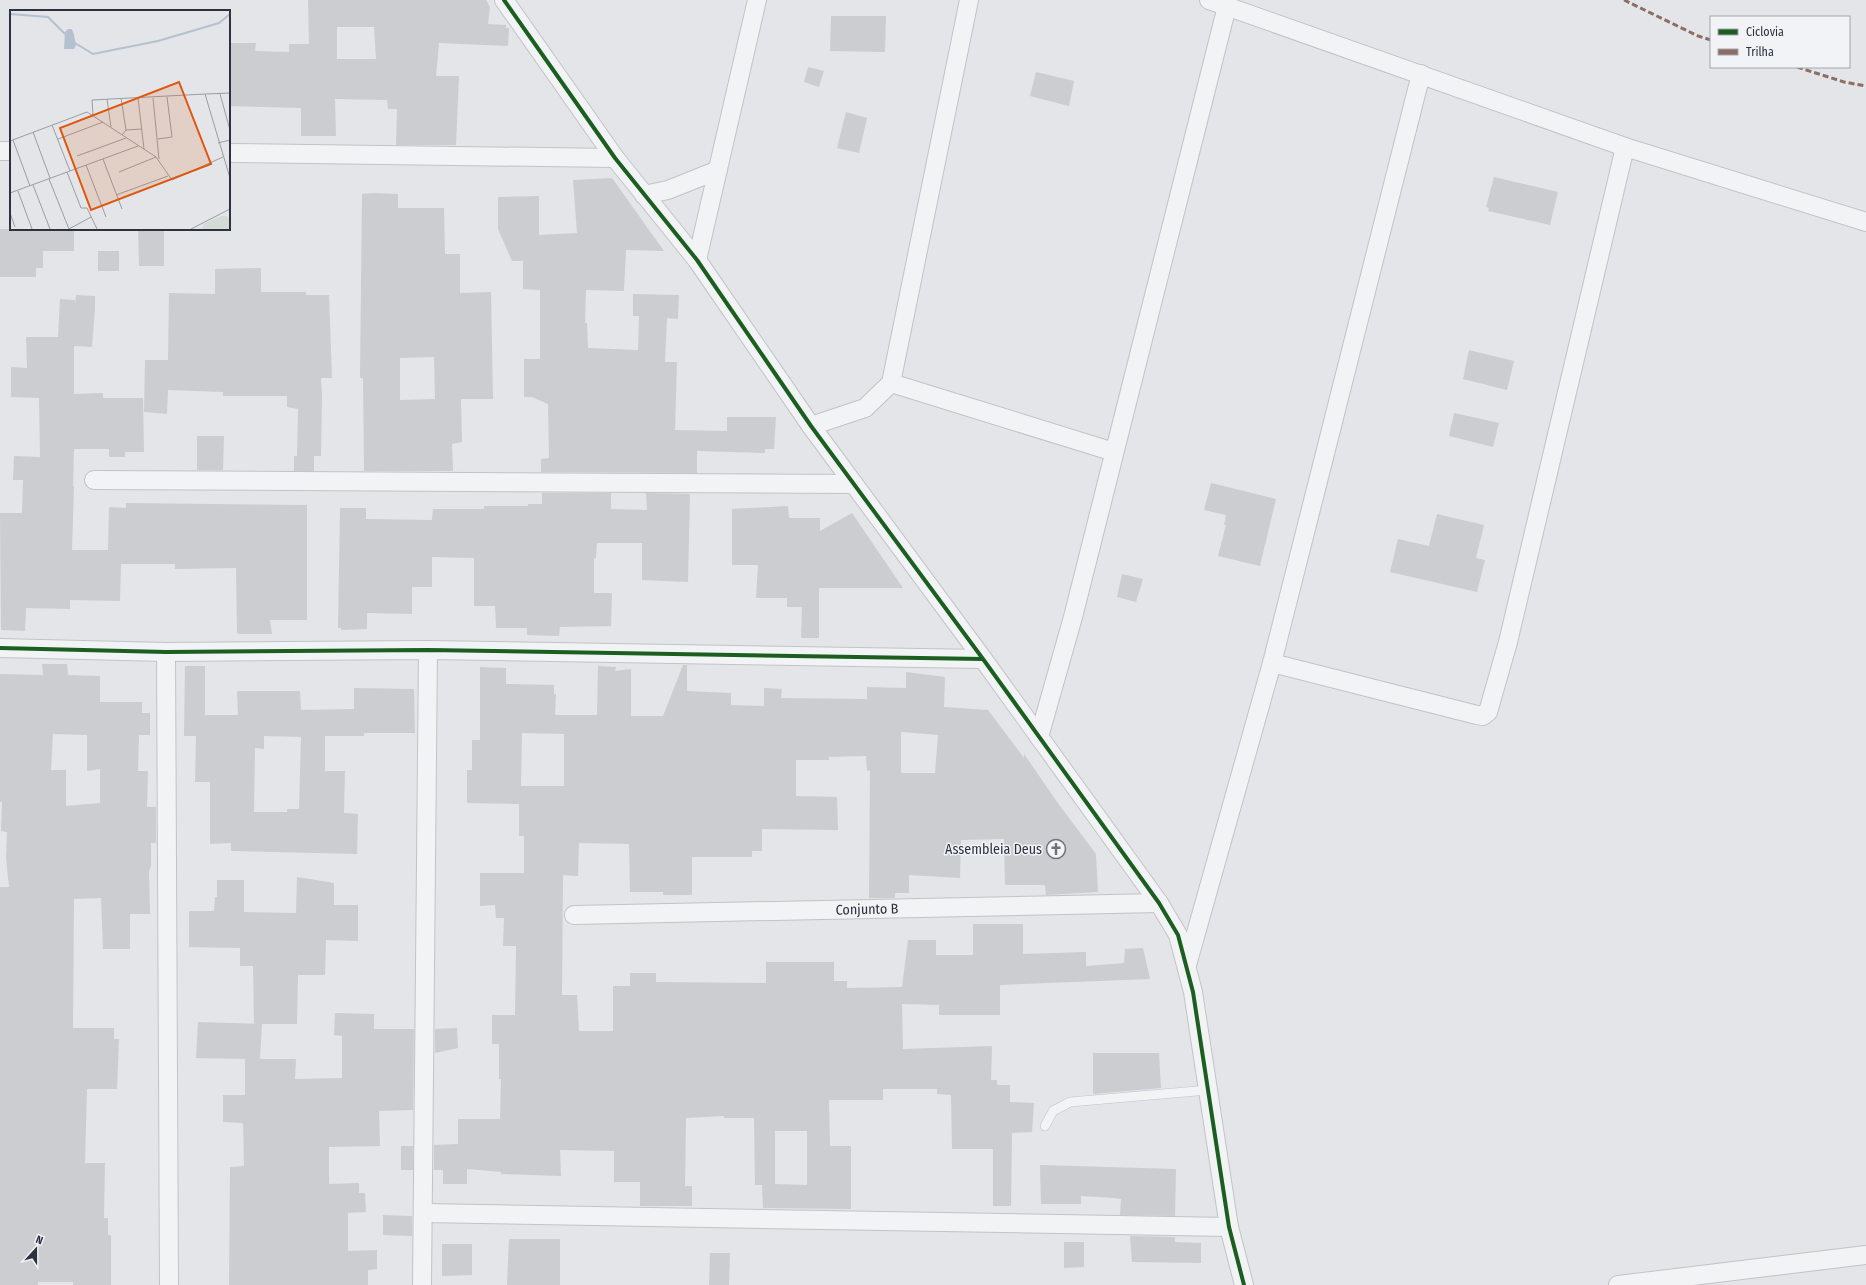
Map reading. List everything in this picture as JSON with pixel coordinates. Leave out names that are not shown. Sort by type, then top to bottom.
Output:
[{"type":"street","points":[[504,0],[517,7],[615,158],[697,260],[812,426],[983,659],[1159,903],[1178,935],[1193,992],[1229,1227],[1244,1285]]},
{"type":"street","points":[[697,260],[757,0]]},
{"type":"street","points":[[812,426],[864,408],[891,383],[969,0]]},
{"type":"street","points":[[1209,0],[1421,74],[1625,148],[1866,222]]},
{"type":"street","points":[[1039,737],[1073,617],[1227,6]]},
{"type":"street","points":[[1187,965],[1272,663],[1421,74]]},
{"type":"street","points":[[1272,663],[1477,715],[1483,716],[1488,712],[1508,642],[1625,148]]},
{"type":"street","points":[[0,150],[10,151]]},
{"type":"street","points":[[230,153],[615,158]]},
{"type":"street","points":[[644,195],[668,190],[718,170]]},
{"type":"street","points":[[891,383],[1114,452]]},
{"type":"street","points":[[94,480],[854,484]]},
{"type":"street","points":[[0,648],[166,652],[428,650],[983,659]]},
{"type":"street","points":[[422,1285],[428,650]]},
{"type":"street","points":[[166,652],[169,1285]]},
{"type":"street","name":"Conjunto B","points":[[574,915],[1159,903]]},
{"type":"street","points":[[423,1213],[1229,1227]]},
{"type":"street","points":[[1618,1285],[1866,1255]]},
{"type":"lane","points":[[1045,1126],[1053,1111],[1070,1102],[1208,1090]]},
{"type":"building","points":[[308,0],[486,0],[490,7],[488,24],[506,25],[506,28],[509,28],[508,46],[439,43],[436,76],[459,76],[456,145],[396,145],[397,109],[388,109],[387,100],[335,99],[336,136],[301,136],[301,108],[230,106],[230,43],[256,43],[255,51],[289,52],[289,44],[309,44]],"holes":[[[337,27],[374,27],[376,59],[337,59]]]},
{"type":"building","points":[[831,16],[886,16],[885,52],[830,51]]},
{"type":"building","points":[[808,67],[824,71],[819,87],[804,82]]},
{"type":"building","points":[[1036,72],[1074,81],[1069,106],[1030,96]]},
{"type":"building","points":[[846,112],[867,118],[859,153],[837,148]]},
{"type":"building","points":[[1494,177],[1558,192],[1550,225],[1488,211],[1489,208],[1486,207]]},
{"type":"building","points":[[612,178],[664,251],[626,250],[624,291],[586,290],[585,323],[587,323],[588,348],[638,350],[639,316],[633,316],[633,294],[679,295],[678,319],[667,318],[665,362],[677,362],[675,430],[727,431],[727,417],[776,417],[774,449],[765,449],[765,453],[697,451],[697,473],[541,472],[541,459],[549,458],[548,404],[532,397],[524,397],[524,359],[540,359],[540,290],[523,289],[523,261],[512,261],[498,229],[498,197],[539,196],[539,235],[577,233],[573,180]]},
{"type":"building","points":[[362,194],[398,194],[398,208],[444,208],[445,254],[460,254],[460,293],[491,292],[493,399],[461,399],[462,442],[452,444],[453,471],[364,471],[363,378],[360,378]],"holes":[[[434,357],[435,399],[400,400],[400,358]]]},
{"type":"building","points":[[0,229],[74,230],[74,251],[43,251],[43,268],[36,268],[36,277],[0,277]]},
{"type":"building","points":[[138,230],[164,230],[164,266],[139,266]]},
{"type":"building","points":[[98,251],[119,251],[119,271],[98,271]]},
{"type":"building","points":[[261,268],[261,292],[306,292],[306,295],[329,295],[332,378],[321,378],[321,456],[314,456],[314,471],[294,471],[294,456],[297,456],[298,409],[287,407],[287,396],[223,396],[223,392],[168,390],[167,414],[144,412],[145,360],[168,360],[169,293],[215,294],[215,269]]},
{"type":"building","points":[[76,295],[95,296],[95,309],[92,347],[74,346],[74,394],[103,393],[103,398],[143,398],[144,452],[125,452],[125,457],[109,457],[109,449],[74,449],[72,550],[108,550],[109,507],[126,508],[126,503],[307,505],[307,620],[270,620],[272,634],[239,634],[237,633],[236,568],[175,569],[175,564],[121,564],[120,601],[70,600],[70,609],[26,608],[25,631],[1,630],[0,513],[22,513],[23,480],[13,480],[14,456],[40,457],[39,398],[11,397],[11,367],[27,368],[26,337],[58,337],[60,299],[75,300],[75,305]]},
{"type":"building","points":[[1469,350],[1514,361],[1507,390],[1463,379]]},
{"type":"building","points":[[1454,413],[1499,423],[1493,447],[1449,436]]},
{"type":"building","points":[[197,436],[224,436],[223,470],[197,470]]},
{"type":"building","points":[[1211,483],[1276,499],[1260,566],[1218,556],[1226,525],[1224,525],[1226,515],[1204,510]]},
{"type":"building","points":[[542,493],[611,493],[611,509],[647,510],[646,493],[690,494],[688,582],[642,580],[642,543],[597,543],[596,558],[594,558],[594,593],[612,593],[611,626],[560,627],[559,636],[527,635],[527,628],[496,628],[495,606],[474,606],[474,558],[432,557],[432,587],[412,587],[412,614],[367,613],[367,629],[341,630],[341,628],[338,628],[340,508],[366,508],[366,519],[432,520],[433,509],[484,509],[484,506],[528,506],[528,504],[542,504]]},
{"type":"building","points":[[788,506],[789,518],[820,518],[820,531],[852,513],[903,588],[819,588],[819,638],[801,638],[802,607],[787,607],[787,598],[756,598],[758,565],[732,565],[732,509]]},
{"type":"building","points":[[1437,514],[1484,525],[1476,558],[1485,560],[1477,592],[1390,572],[1398,539],[1429,546]]},
{"type":"building","points":[[1122,574],[1143,579],[1136,602],[1117,597]]},
{"type":"building","points":[[42,664],[67,664],[68,675],[100,676],[100,702],[142,702],[142,713],[150,713],[150,735],[139,735],[138,771],[148,771],[147,807],[156,807],[156,843],[151,843],[151,866],[149,871],[150,914],[130,914],[130,949],[103,949],[101,898],[74,899],[73,1028],[114,1028],[114,1039],[119,1039],[117,1089],[87,1089],[85,1163],[105,1163],[104,1218],[108,1218],[108,1235],[111,1235],[111,1285],[73,1285],[73,1282],[38,1282],[38,1285],[0,1285],[0,887],[9,887],[6,858],[7,832],[1,831],[0,674],[43,675]],"holes":[[[53,734],[87,735],[87,771],[100,769],[100,803],[66,806],[66,770],[51,770]]]},
{"type":"building","points":[[683,665],[687,665],[687,691],[731,693],[731,705],[764,706],[764,688],[782,689],[781,698],[867,699],[867,687],[906,688],[906,672],[945,677],[944,707],[988,710],[1024,758],[1024,754],[1096,854],[1098,892],[1046,895],[1045,885],[1005,885],[1004,839],[961,840],[960,878],[909,875],[909,893],[895,893],[895,898],[869,898],[870,771],[867,770],[866,756],[829,757],[829,760],[796,760],[796,796],[837,797],[838,830],[762,829],[762,851],[752,851],[752,857],[692,857],[692,895],[663,895],[663,892],[630,892],[629,844],[579,843],[578,876],[563,875],[562,995],[577,995],[579,1031],[613,1031],[613,986],[630,986],[630,973],[656,973],[656,982],[766,983],[766,962],[834,962],[834,981],[847,981],[847,988],[902,987],[908,940],[936,940],[936,955],[973,955],[973,924],[1023,924],[1023,954],[1086,952],[1086,966],[1124,963],[1125,949],[1143,948],[1150,979],[1000,985],[1000,1015],[939,1015],[939,1005],[902,1004],[903,1049],[992,1046],[991,1080],[997,1080],[997,1085],[1010,1085],[1010,1102],[1034,1103],[1032,1132],[1012,1133],[1011,1206],[993,1206],[993,1149],[952,1149],[951,1095],[937,1094],[937,1089],[883,1089],[883,1100],[829,1100],[830,1146],[851,1146],[851,1209],[763,1208],[762,1185],[755,1185],[754,1118],[724,1118],[724,1116],[686,1118],[685,1186],[692,1186],[692,1206],[640,1206],[640,1182],[614,1182],[614,1151],[560,1150],[561,1176],[501,1174],[501,1172],[467,1169],[467,1184],[443,1184],[443,1170],[434,1170],[434,1145],[458,1144],[458,1119],[500,1119],[501,1079],[499,1079],[499,1044],[492,1044],[492,1015],[515,1015],[516,946],[503,946],[504,918],[496,918],[495,905],[480,906],[480,873],[524,873],[524,836],[519,836],[519,804],[467,803],[467,770],[472,770],[472,740],[480,740],[480,667],[506,668],[506,684],[554,685],[554,694],[556,694],[555,715],[597,715],[598,666],[616,667],[615,671],[631,669],[631,716],[663,716]],"holes":[[[901,732],[938,735],[935,773],[901,773]],[[522,733],[564,734],[564,786],[521,786]],[[775,1131],[807,1131],[807,1185],[775,1184]]]},
{"type":"building","points":[[185,666],[205,666],[205,715],[238,715],[237,691],[300,691],[301,710],[354,709],[354,688],[414,689],[415,733],[364,733],[364,736],[325,736],[325,771],[345,771],[344,813],[358,814],[357,854],[231,851],[231,843],[210,844],[210,782],[195,782],[196,736],[184,736]],"holes":[[[264,736],[301,737],[299,809],[287,809],[287,812],[254,812],[255,748],[264,749]]]},
{"type":"building","points":[[297,877],[334,883],[334,905],[358,905],[358,941],[326,940],[325,975],[298,975],[297,1024],[254,1024],[253,966],[240,966],[240,948],[189,947],[189,911],[214,911],[215,897],[217,897],[217,880],[244,880],[244,912],[296,913]]},
{"type":"building","points":[[335,1013],[374,1014],[374,1029],[414,1029],[413,1110],[379,1111],[380,1146],[329,1147],[329,1184],[359,1183],[359,1193],[365,1193],[366,1212],[348,1213],[348,1251],[377,1250],[377,1269],[368,1270],[368,1285],[229,1285],[230,1167],[244,1166],[243,1123],[223,1122],[223,1095],[245,1095],[245,1059],[196,1058],[198,1022],[262,1024],[260,1059],[296,1059],[295,1079],[342,1078],[342,1036],[334,1035]]},
{"type":"building","points":[[457,1028],[458,1048],[435,1053],[435,1029]]},
{"type":"building","points":[[1093,1053],[1159,1053],[1161,1088],[1093,1094]]},
{"type":"building","points":[[401,1146],[413,1146],[413,1170],[401,1170]]},
{"type":"building","points":[[1040,1165],[1176,1169],[1175,1216],[1120,1215],[1121,1199],[1114,1198],[1081,1196],[1081,1204],[1041,1204]]},
{"type":"building","points":[[383,1215],[412,1216],[412,1236],[383,1235]]},
{"type":"building","points":[[1130,1236],[1175,1237],[1175,1242],[1201,1243],[1201,1263],[1132,1262]]},
{"type":"building","points":[[509,1239],[560,1239],[560,1285],[507,1285]]},
{"type":"building","points":[[1064,1242],[1084,1242],[1084,1267],[1064,1268]]},
{"type":"building","points":[[442,1244],[472,1244],[472,1275],[442,1276]]},
{"type":"building","points":[[710,1253],[730,1253],[729,1285],[709,1285]]},
{"type":"marked path","points":[[1624,0],[1698,36],[1710,40]]},
{"type":"marked path","points":[[1800,68],[1844,82],[1866,86]]},
{"type":"cycle path","points":[[504,0],[615,158],[697,260],[811,426],[983,659],[1159,903],[1178,935],[1193,992],[1229,1227],[1244,1285]]},
{"type":"cycle path","points":[[0,648],[166,652],[428,650],[983,659]]},
{"type":"place","name":"Assembleia Deus","points":[[1056,849]]}]
